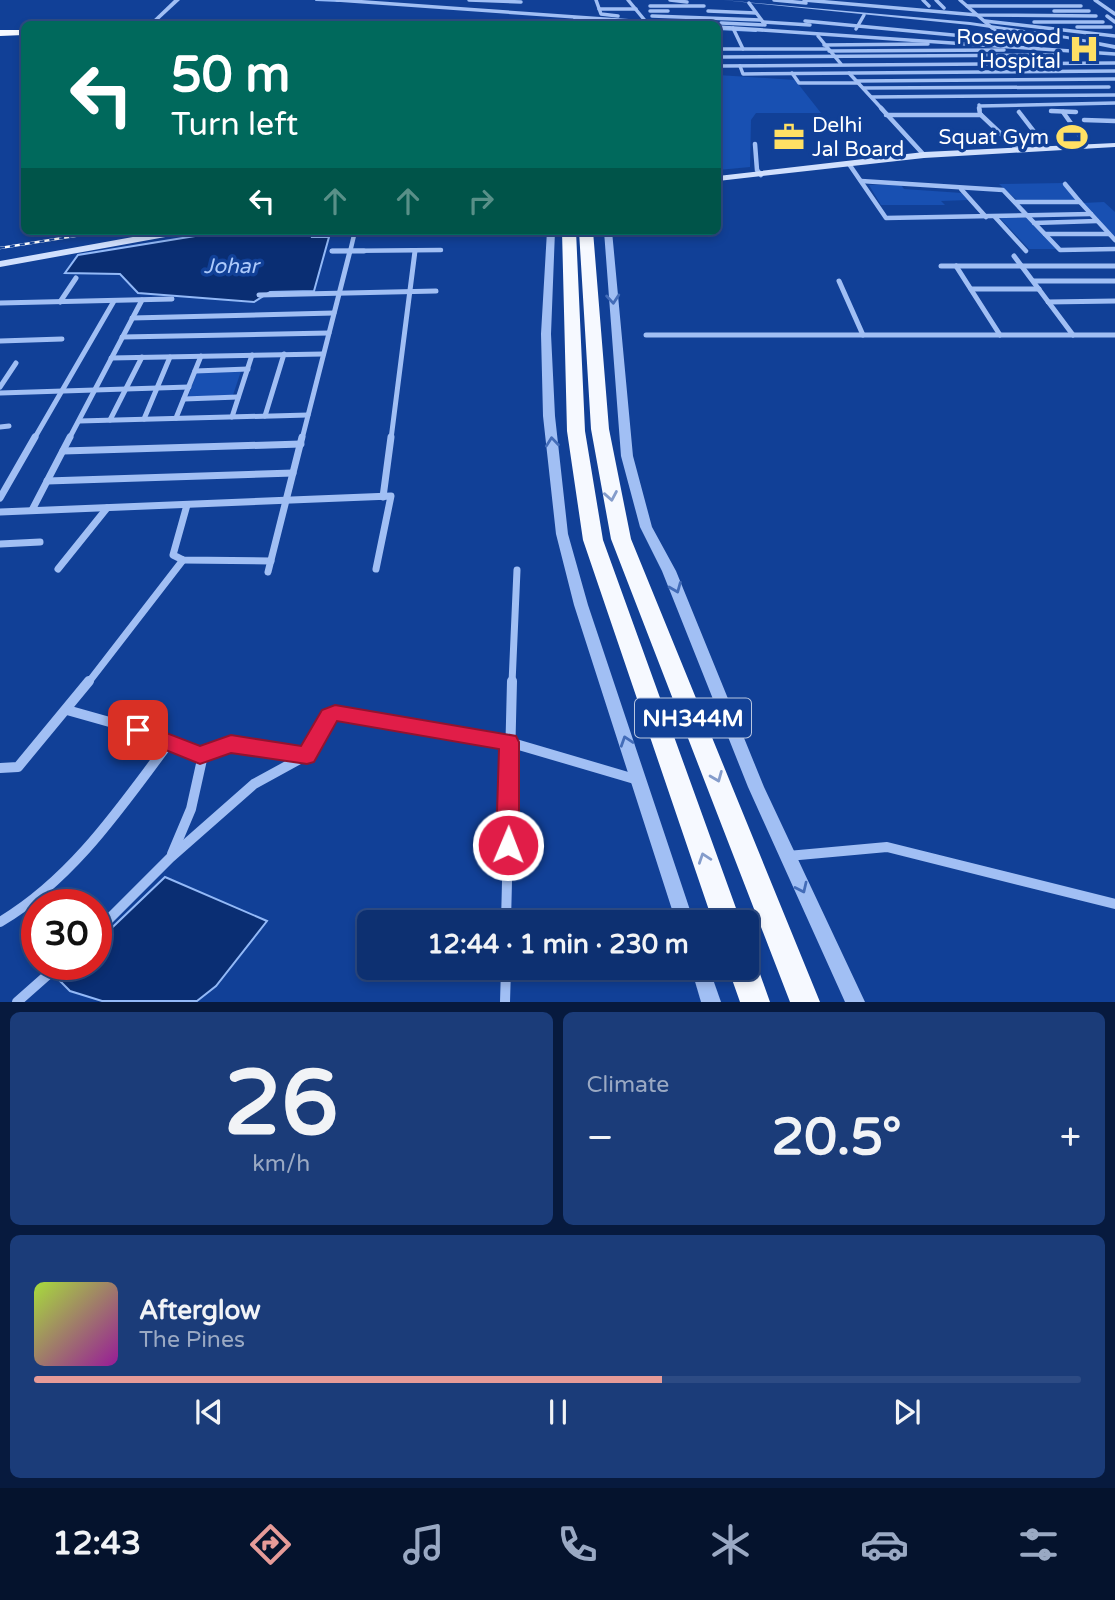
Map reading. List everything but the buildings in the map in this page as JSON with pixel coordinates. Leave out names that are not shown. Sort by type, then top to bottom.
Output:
[{"type":"highway","points":[[0,35],[21,35]]},
{"type":"highway","name":"NH344M","points":[[569,235],[588,430],[621,539],[805,1002]]},
{"type":"highway","name":"NH344M","points":[[586,235],[588,430],[593,540],[723,910]]},
{"type":"highway","points":[[747,980],[755,1002]]},
{"type":"main road","points":[[721,182],[851,167],[924,155],[1016,148],[1115,147]]},
{"type":"main road","points":[[721,182],[851,167],[1115,147]]},
{"type":"main road","points":[[0,254],[128,235]]},
{"type":"main road","points":[[0,264],[160,235]]},
{"type":"street","points":[[154,21],[177,0]]},
{"type":"street","points":[[337,0],[621,21]]},
{"type":"street","points":[[465,8],[470,0],[521,2]]},
{"type":"street","points":[[596,0],[602,14],[643,18]]},
{"type":"street","points":[[628,0],[645,21]]},
{"type":"street","points":[[649,0],[652,15]]},
{"type":"street","points":[[652,15],[703,5],[670,0]]},
{"type":"street","points":[[726,0],[977,15],[1096,16]]},
{"type":"street","points":[[774,0],[856,30],[922,36]]},
{"type":"street","points":[[804,0],[903,11],[1115,47]]},
{"type":"street","points":[[858,0],[883,1],[903,11]]},
{"type":"street","points":[[901,0],[903,11]]},
{"type":"street","points":[[923,0],[929,6]]},
{"type":"street","points":[[936,0],[944,8]]},
{"type":"street","points":[[960,0],[1046,80],[1058,104]]},
{"type":"street","points":[[1073,0],[1113,28]]},
{"type":"street","points":[[1095,0],[1115,15]]},
{"type":"street","points":[[483,10],[488,1]]},
{"type":"street","points":[[749,3],[784,49]]},
{"type":"street","points":[[530,14],[534,4]]},
{"type":"street","points":[[721,29],[816,36],[856,30],[903,11],[929,6],[972,11],[1089,11]]},
{"type":"street","points":[[967,6],[1081,6]]},
{"type":"street","points":[[599,9],[636,9]]},
{"type":"street","points":[[652,15],[693,11]]},
{"type":"street","points":[[708,11],[756,13]]},
{"type":"street","points":[[652,15],[712,20]]},
{"type":"street","points":[[652,15],[1006,40]]},
{"type":"street","points":[[1115,15],[1106,16],[1115,22]]},
{"type":"street","points":[[823,18],[856,30],[940,43]]},
{"type":"street","points":[[805,20],[928,43]]},
{"type":"street","points":[[721,23],[798,21]]},
{"type":"street","points":[[985,21],[1103,22]]},
{"type":"street","points":[[1002,22],[1115,36]]},
{"type":"street","points":[[1042,27],[1113,28]]},
{"type":"street","points":[[733,30],[743,49]]},
{"type":"street","points":[[772,32],[856,30],[1000,36]]},
{"type":"street","points":[[1088,33],[1105,45]]},
{"type":"street","points":[[816,36],[924,155]]},
{"type":"street","points":[[721,49],[928,43],[1014,48]]},
{"type":"street","points":[[940,43],[980,106],[981,115],[1016,148]]},
{"type":"street","points":[[826,48],[1024,48],[1115,54]]},
{"type":"street","points":[[721,57],[1058,55]]},
{"type":"street","points":[[721,66],[1115,63]]},
{"type":"street","points":[[740,65],[742,74],[1115,71]]},
{"type":"street","points":[[792,74],[799,83],[1115,79]]},
{"type":"street","points":[[1102,79],[1115,95]]},
{"type":"street","points":[[864,88],[1109,87]]},
{"type":"street","points":[[872,97],[1115,95]]},
{"type":"street","points":[[980,106],[1115,103]]},
{"type":"street","points":[[1051,111],[1076,112]]},
{"type":"street","points":[[1019,112],[1046,147]]},
{"type":"street","points":[[1063,112],[1087,146]]},
{"type":"street","points":[[886,115],[981,115]]},
{"type":"street","points":[[1084,120],[1112,121],[1115,128]]},
{"type":"street","points":[[755,144],[757,170],[761,175]]},
{"type":"street","points":[[851,167],[884,217],[1091,214]]},
{"type":"street","points":[[861,181],[927,183],[935,188],[1003,190],[1060,250],[1115,249]]},
{"type":"street","points":[[1065,184],[1115,240]]},
{"type":"street","points":[[961,189],[986,217]]},
{"type":"street","points":[[1014,202],[1080,202]]},
{"type":"street","points":[[995,217],[1026,251]]},
{"type":"street","points":[[1034,223],[1097,221]]},
{"type":"street","points":[[1045,234],[1109,234]]},
{"type":"street","points":[[268,572],[354,235]]},
{"type":"street","points":[[551,235],[546,334],[548,403],[562,534],[582,605],[681,910]]},
{"type":"street","points":[[608,235],[627,456],[646,527],[669,571],[787,857],[855,1002]]},
{"type":"street","points":[[331,251],[441,250]]},
{"type":"street","points":[[383,497],[415,251]]},
{"type":"street","points":[[1014,256],[1073,335]]},
{"type":"street","points":[[941,266],[1115,266]]},
{"type":"street","points":[[956,266],[1000,335]]},
{"type":"street","points":[[60,302],[76,278]]},
{"type":"street","points":[[839,281],[863,335]]},
{"type":"street","points":[[1034,281],[1115,281]]},
{"type":"street","points":[[971,289],[1039,289]]},
{"type":"street","points":[[259,295],[436,291]]},
{"type":"street","points":[[0,303],[172,299]]},
{"type":"street","points":[[32,510],[142,300]]},
{"type":"street","points":[[0,498],[114,301]]},
{"type":"street","points":[[1048,302],[1115,301]]},
{"type":"street","points":[[132,318],[334,313]]},
{"type":"street","points":[[122,337],[329,333]]},
{"type":"street","points":[[646,335],[1115,335]]},
{"type":"street","points":[[0,341],[62,339]]},
{"type":"street","points":[[265,416],[284,354]]},
{"type":"street","points":[[111,358],[323,354]]},
{"type":"street","points":[[232,417],[252,355]]},
{"type":"street","points":[[176,418],[201,356]]},
{"type":"street","points":[[110,420],[142,357]]},
{"type":"street","points":[[144,419],[170,357]]},
{"type":"street","points":[[0,387],[16,363]]},
{"type":"street","points":[[195,371],[247,369]]},
{"type":"street","points":[[0,393],[189,387]]},
{"type":"street","points":[[184,398],[239,397]]},
{"type":"street","points":[[79,421],[308,415]]},
{"type":"street","points":[[0,427],[9,426]]},
{"type":"street","points":[[63,451],[300,444]]},
{"type":"street","points":[[47,481],[293,473]]},
{"type":"street","points":[[0,512],[391,496],[376,569]]},
{"type":"street","points":[[187,505],[173,555],[183,560],[271,561]]},
{"type":"street","points":[[58,569],[107,508]]},
{"type":"street","points":[[0,544],[40,542]]},
{"type":"street","points":[[0,768],[7,770],[18,767],[67,710],[183,560]]},
{"type":"street","points":[[506,910],[509,742],[517,570]]},
{"type":"street","points":[[67,710],[138,730],[168,744],[202,755],[231,744],[307,755]]},
{"type":"street","points":[[112,917],[170,858],[254,784],[307,755],[329,716],[335,713],[509,742],[639,780]]},
{"type":"street","points":[[0,922],[29,904],[66,867],[116,812],[168,744]]},
{"type":"street","points":[[170,858],[191,809],[202,755]]},
{"type":"street","points":[[787,857],[852,848],[887,847],[1115,904]]},
{"type":"street","points":[[17,1002],[42,980]]},
{"type":"street","points":[[505,1002],[506,980]]},
{"type":"street","points":[[704,980],[711,1002]]},
{"type":"shaded area","points":[[721,75],[795,80],[821,113],[756,113],[751,120],[750,167],[721,170]]},
{"type":"shaded area","points":[[1064,183],[1083,202],[1019,202],[999,184]]},
{"type":"shaded area","points":[[869,185],[901,185],[904,189],[962,193],[968,200],[941,201],[945,205],[881,205]]},
{"type":"shaded area","points":[[1104,202],[1115,212],[1115,237],[1083,203]]},
{"type":"shaded area","points":[[1000,218],[1028,218],[1057,249],[1029,249]]},
{"type":"shaded area","points":[[241,371],[233,395],[188,397],[197,372]]},
{"type":"water","name":"Johar","points":[[201,235],[329,237],[314,291],[270,292],[254,302],[138,293],[120,274],[65,273],[78,255]]},
{"type":"water","points":[[165,877],[267,921],[216,986],[197,1001],[102,1001],[70,991],[59,980],[112,980],[112,928]]},
{"type":"waterway","points":[[316,0],[339,1]]},
{"type":"waterway","points":[[574,19],[604,21]]},
{"type":"waterway","points":[[721,29],[756,31]]},
{"type":"railway","points":[[0,248],[81,235]]},
{"type":"place","name":"Rosewood Hospital","points":[[1084,49]]},
{"type":"place","name":"Delhi Jal Board","points":[[789,137]]},
{"type":"place","name":"Squat Gym","points":[[1072,137]]},
{"type":"route","points":[[138,730],[180,750],[200,755],[231,744],[307,755],[329,716],[335,713],[509,742],[508,845]]}]
